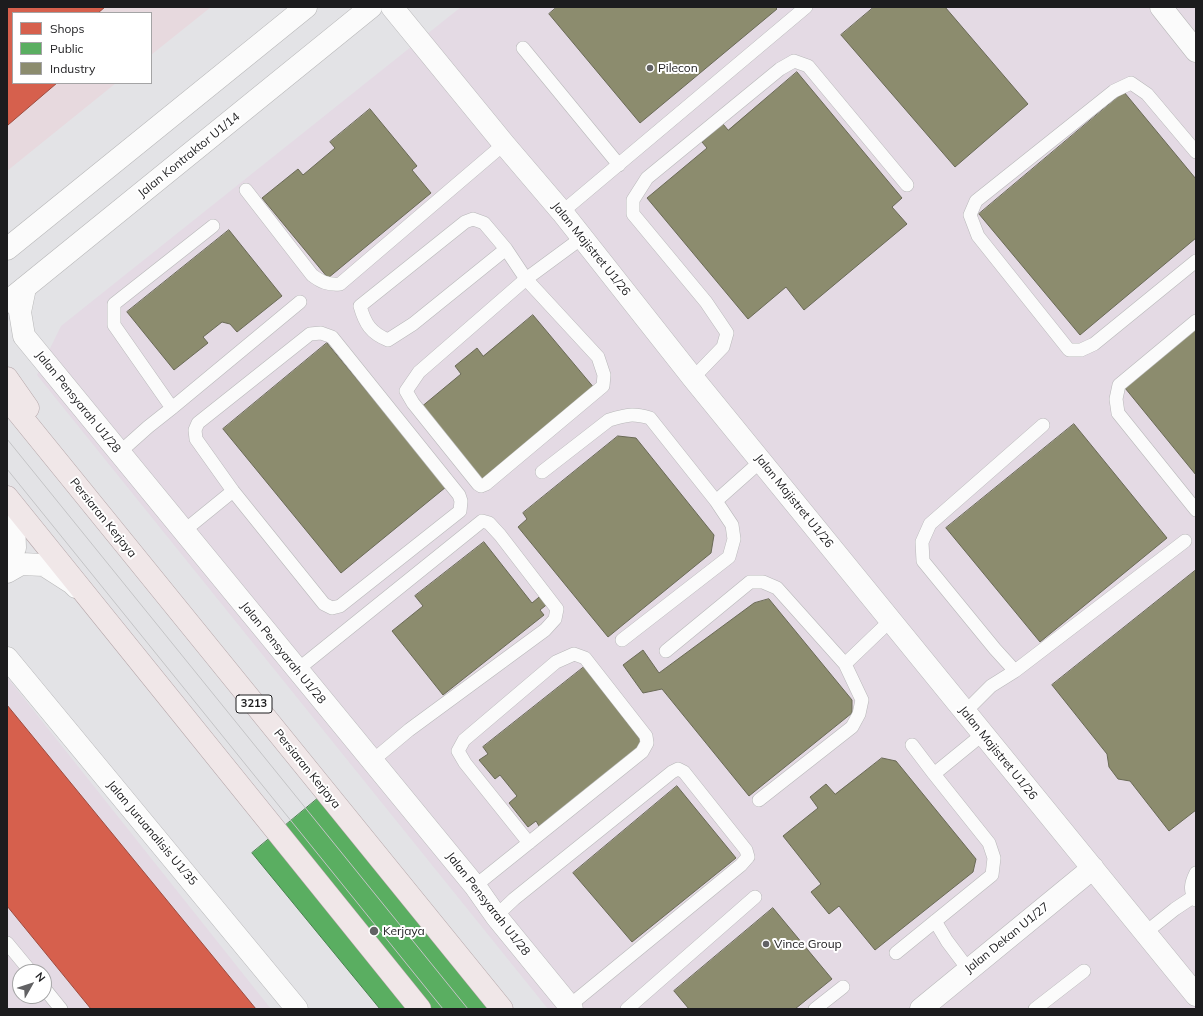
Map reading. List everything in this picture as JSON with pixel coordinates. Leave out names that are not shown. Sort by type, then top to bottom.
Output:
[{"type":"main road","points":[[7,378],[105,520]]},
{"type":"main road","name":"Persiaran Kerjaya","points":[[7,399],[502,1009]]},
{"type":"main road","points":[[7,497],[420,1009]]},
{"type":"street","points":[[7,249],[306,7]]},
{"type":"street","name":"Jalan Kontraktor U1/14","points":[[7,302],[371,7]]},
{"type":"street","name":"Jalan Majistret U1/26","points":[[392,7],[504,144],[583,237],[693,378],[1196,996]]},
{"type":"street","points":[[1161,7],[1196,51]]},
{"type":"street","name":"Jalan Pensyarah U1/28","points":[[25,288],[20,312],[24,336],[185,530],[296,670],[475,886],[496,916],[570,1007]]},
{"type":"street","points":[[7,508],[14,520],[15,548],[7,559]]},
{"type":"street","points":[[7,572],[21,564],[44,565],[72,583],[127,645]]},
{"type":"street","name":"Jalan Juruanalisis U1/35","points":[[7,658],[297,1009]]},
{"type":"street","name":"Jalan Dekan U1/27","points":[[921,1009],[1093,868]]},
{"type":"lane","points":[[562,212],[806,7]]},
{"type":"lane","points":[[523,48],[618,165]]},
{"type":"lane","points":[[693,378],[723,347],[727,333],[706,302],[634,214],[633,200],[647,178],[780,69],[794,62],[808,66],[906,185]]},
{"type":"lane","points":[[1196,152],[1147,94],[1131,83],[1114,90],[976,201],[970,216],[978,236],[1069,350],[1081,350],[1094,344],[1196,261]]},
{"type":"lane","points":[[246,190],[312,275],[322,282],[331,285],[340,284],[504,144]]},
{"type":"lane","points":[[506,249],[413,324],[388,340],[377,335],[363,319],[360,306],[465,222],[473,218],[484,224],[506,249],[526,279],[598,358],[604,375],[603,386],[486,484],[481,486],[413,403],[406,391],[419,372],[526,279],[583,237]]},
{"type":"lane","points":[[172,408],[114,325],[114,304],[214,226]]},
{"type":"lane","points":[[120,452],[148,427],[300,302]]},
{"type":"lane","points":[[1196,321],[1119,385],[1116,399],[1118,413],[1196,510]]},
{"type":"lane","points":[[321,333],[332,337],[459,495],[461,501],[460,511],[340,606],[332,608],[324,604],[233,491],[196,439],[195,430],[198,423],[310,334],[321,333]]},
{"type":"lane","points":[[542,472],[609,420],[636,414],[650,418],[716,501],[732,525],[734,539],[729,557],[622,640]]},
{"type":"lane","points":[[1015,671],[995,649],[924,561],[922,542],[930,524],[1043,425]]},
{"type":"lane","points":[[716,501],[761,461]]},
{"type":"lane","points":[[185,530],[233,491]]},
{"type":"lane","points":[[296,670],[482,521],[489,523],[500,535],[557,609],[555,619],[545,630],[409,730],[372,761]]},
{"type":"lane","points":[[965,712],[991,686],[1015,671],[1184,541]]},
{"type":"lane","points":[[666,651],[750,582],[763,582],[777,588],[845,664],[862,700],[859,714],[852,727],[759,800]]},
{"type":"lane","points":[[845,664],[890,620]]},
{"type":"lane","points":[[475,886],[529,843],[642,752],[647,743],[646,736],[585,658],[574,654],[556,662],[464,740],[458,751],[465,764],[529,843]]},
{"type":"lane","points":[[934,774],[983,734]]},
{"type":"lane","points":[[896,953],[992,875],[994,858],[989,843],[912,745]]},
{"type":"lane","points":[[496,916],[520,894],[672,772],[678,769],[684,772],[746,850],[748,857],[741,866],[570,1007]]},
{"type":"lane","points":[[1146,933],[1175,909],[1194,899],[1191,883],[1196,873]]},
{"type":"lane","points":[[627,1009],[755,897]]},
{"type":"lane","points":[[935,921],[947,941],[968,970]]},
{"type":"lane","points":[[7,942],[25,964]]},
{"type":"lane","points":[[1035,1009],[1084,971]]},
{"type":"lane","points":[[815,1009],[843,987]]},
{"type":"lane","points":[[52,998],[61,1009]]},
{"type":"shaded area","points":[[7,7],[211,7],[152,54],[152,12],[12,12],[12,84],[115,84],[7,171]]},
{"type":"shaded area","points":[[461,7],[1196,7],[1196,1009],[548,1009],[37,375],[61,326]]},
{"type":"shaded area","points":[[7,677],[271,1009],[7,1009]]},
{"type":"building: Shops","points":[[7,7],[105,7],[99,12],[12,12],[12,84],[56,84],[8,125]]},
{"type":"building: Shops","points":[[7,705],[256,1009],[91,1009],[7,906]]},
{"type":"building: Public","name":"Kerjaya","points":[[322,795],[496,1009],[380,1009],[252,853]]},
{"type":"building: Industry","name":"Pilecon","points":[[557,7],[775,7],[777,9],[640,123],[549,14]]},
{"type":"building: Industry","points":[[874,7],[945,7],[1028,104],[955,167],[841,35]]},
{"type":"building: Industry","points":[[797,72],[902,198],[892,207],[907,224],[804,310],[786,287],[748,319],[647,198],[707,148],[702,142],[723,124],[728,130]]},
{"type":"building: Industry","points":[[1124,92],[1196,179],[1196,238],[1080,335],[979,214]]},
{"type":"building: Industry","points":[[370,109],[417,166],[412,170],[431,193],[328,278],[262,198],[298,169],[303,175],[335,148],[330,142]]},
{"type":"building: Industry","points":[[229,230],[282,296],[237,332],[230,324],[222,322],[203,337],[208,343],[174,370],[127,312]]},
{"type":"building: Industry","points":[[533,315],[595,389],[481,482],[420,408],[461,374],[455,366],[477,348],[483,356]]},
{"type":"building: Industry","points":[[1196,329],[1196,475],[1125,388]]},
{"type":"building: Industry","points":[[327,343],[446,487],[341,573],[223,429]]},
{"type":"building: Industry","points":[[1074,424],[1167,538],[1040,642],[946,528]]},
{"type":"building: Industry","points":[[618,436],[636,438],[714,535],[711,553],[608,637],[518,527],[527,519],[523,513]]},
{"type":"building: Industry","points":[[484,542],[532,603],[544,593],[550,602],[540,610],[544,615],[443,695],[392,631],[423,606],[415,596]]},
{"type":"building: Industry","points":[[1196,570],[1196,810],[1169,831],[1130,781],[1118,779],[1109,767],[1107,754],[1052,685]]},
{"type":"building: Industry","points":[[769,599],[852,700],[852,713],[749,796],[662,689],[643,693],[623,665],[643,650],[659,673],[754,603]]},
{"type":"building: Industry","points":[[584,667],[644,744],[539,826],[536,821],[528,827],[509,803],[517,796],[500,775],[495,779],[479,760],[488,754],[483,747]]},
{"type":"building: Industry","points":[[882,758],[896,761],[976,859],[973,872],[875,950],[839,906],[829,914],[811,892],[821,884],[783,836],[818,808],[810,797],[826,784],[835,794]]},
{"type":"building: Industry","points":[[677,786],[736,858],[632,942],[573,873]]},
{"type":"building: Industry","name":"Vince Group","points":[[773,908],[832,979],[795,1009],[689,1009],[674,991]]},
{"type":"tram line","points":[[7,439],[468,1009]]},
{"type":"tram line","points":[[7,469],[443,1009]]},
{"type":"place","name":"Pilecon","points":[[650,68]]},
{"type":"place","name":"Kerjaya","points":[[374,931]]},
{"type":"place","name":"Vince Group","points":[[766,944]]}]
